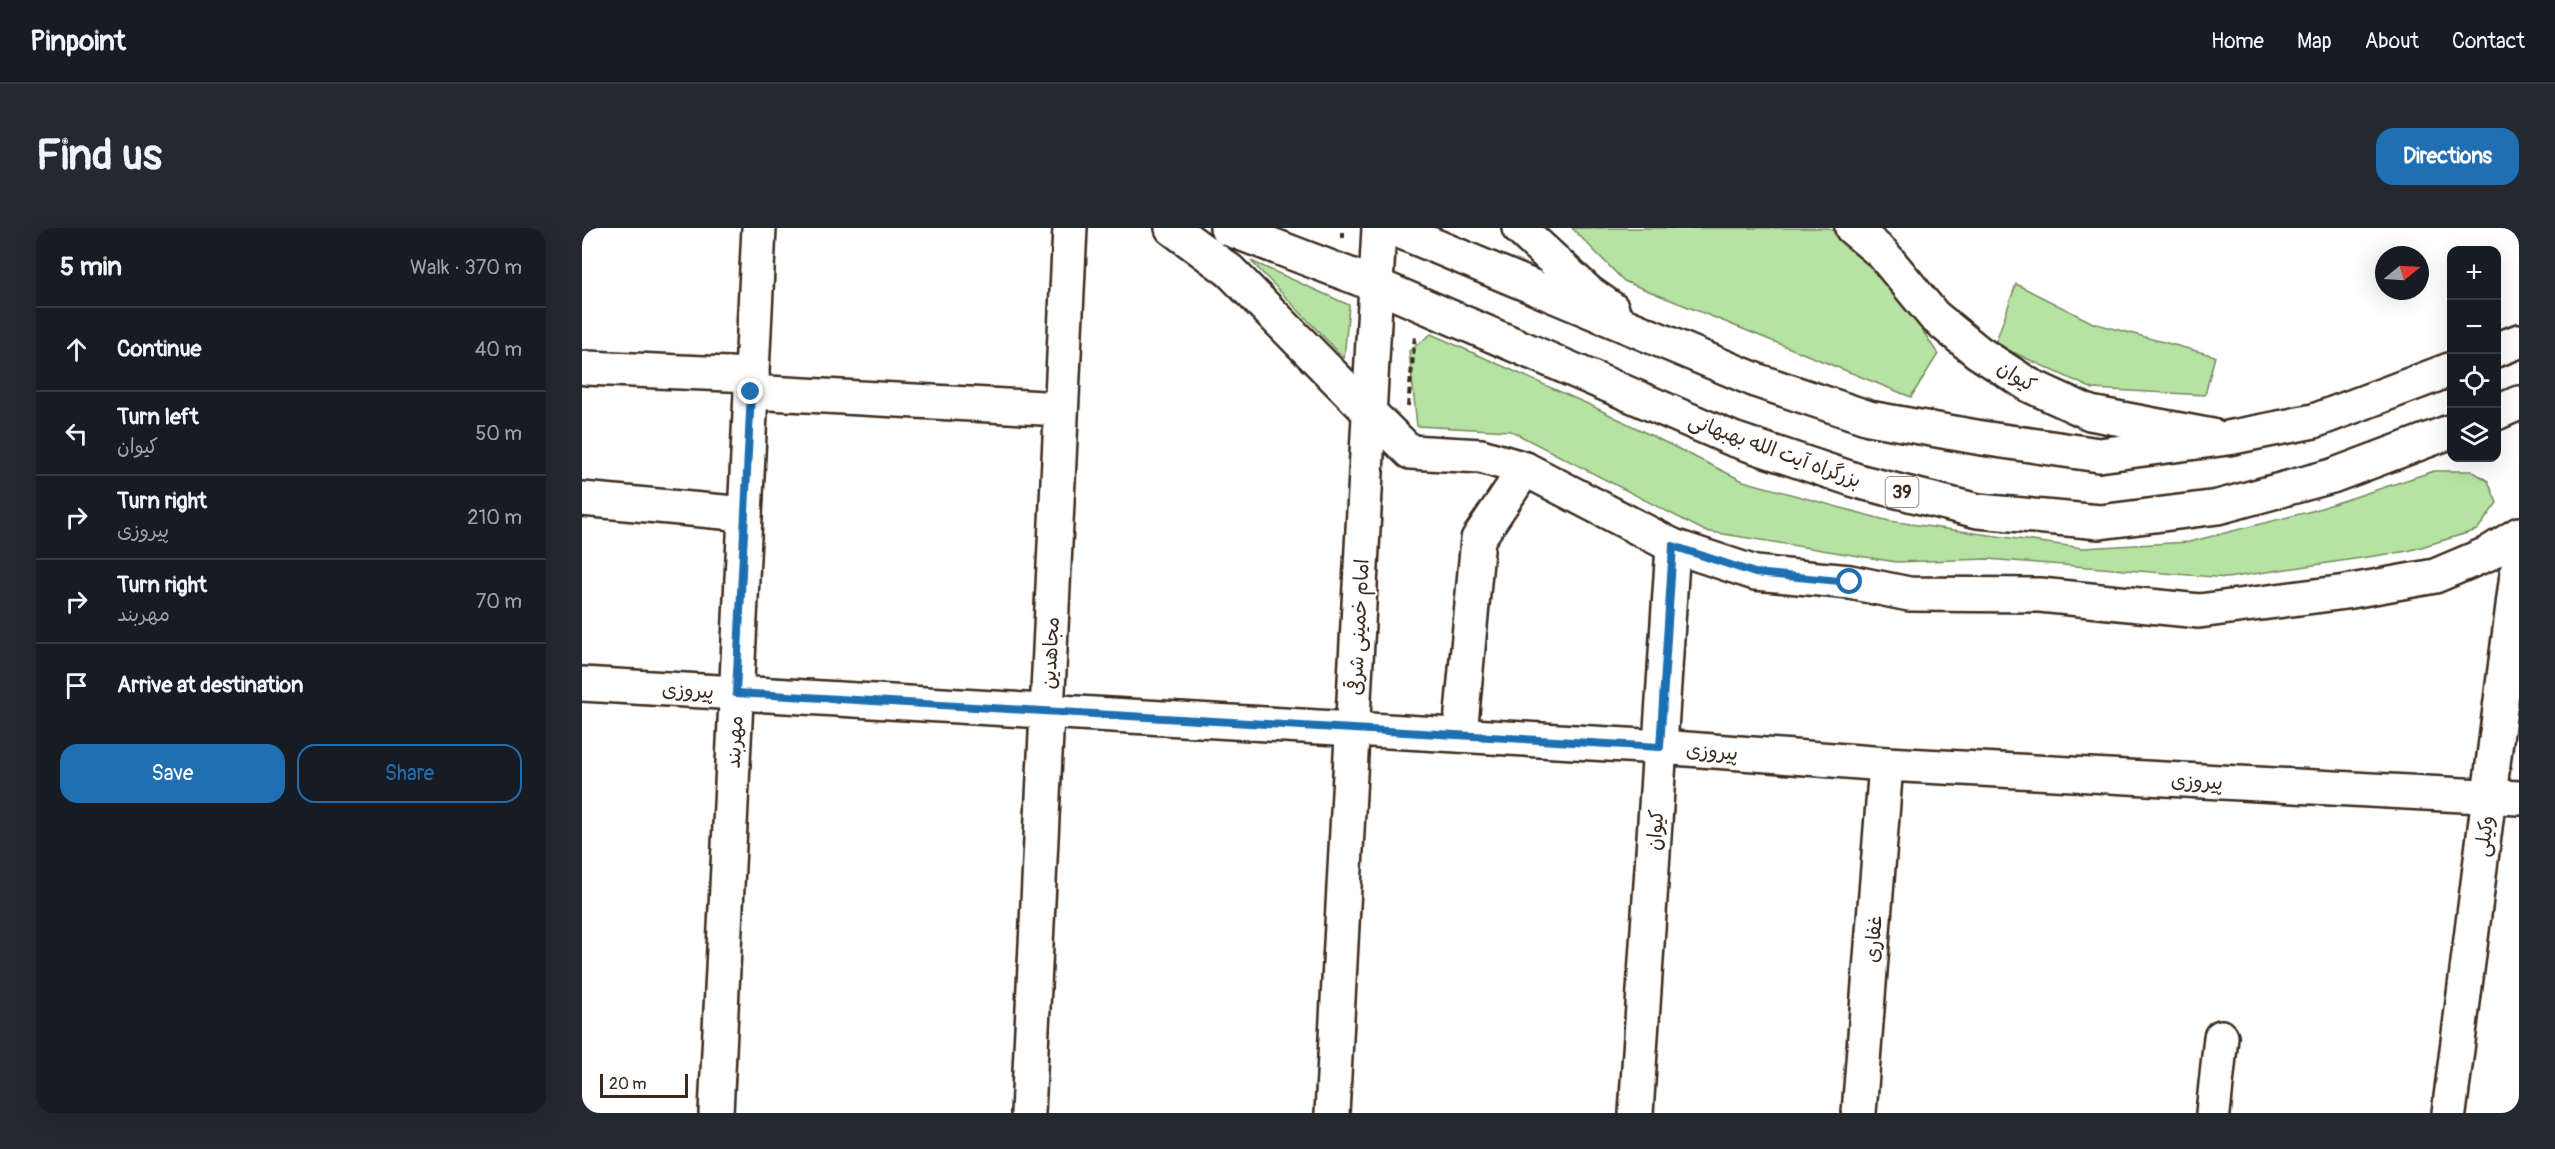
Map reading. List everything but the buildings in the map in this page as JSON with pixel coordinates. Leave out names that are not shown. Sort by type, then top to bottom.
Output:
[{"type":"main road","name":"مهربند","points":[[716,1113],[759,228]]},
{"type":"main road","name":"مجاهدین","points":[[1028,1113],[1070,228]]},
{"type":"main road","points":[[1172,228],[1230,271],[1410,452],[1481,456],[1525,469],[1673,546],[1755,573],[1850,582],[1909,594],[2040,595],[2199,610],[2346,592],[2435,576],[2487,554],[2519,534]]},
{"type":"main road","name":"بزرگراه آیت الله بهبهانی","points":[[1227,228],[1376,285],[1733,439],[1861,482],[1978,511],[2100,522],[2218,507],[2332,476],[2447,433]]},
{"type":"main road","name":"امام خمینی شرقی","points":[[1332,1113],[1380,228]]},
{"type":"main road","points":[[1392,228],[1660,342],[1758,381],[1869,418],[1982,438],[2099,454],[2228,438],[2314,421],[2447,371]]},
{"type":"main road","points":[[1519,228],[1588,292],[1660,342]]},
{"type":"main road","name":"کیوان","points":[[1852,228],[1882,253],[1934,316],[1978,352],[2029,385],[2090,413],[2159,428],[2228,438]]},
{"type":"main road","points":[[2501,348],[2519,341]]},
{"type":"main road","points":[[586,368],[1061,410]]},
{"type":"main road","points":[[2501,410],[2519,403]]},
{"type":"main road","points":[[1460,735],[1478,539],[1525,469]]},
{"type":"main road","points":[[582,499],[745,514]]},
{"type":"main road","name":"کیوان","points":[[1636,1113],[1673,546]]},
{"type":"main road","name":"وکیلی","points":[[2449,1113],[2504,797],[2519,558]]},
{"type":"main road","name":"پیروزی","points":[[582,684],[1660,747],[1886,764],[2504,797]]},
{"type":"main road","name":"غفاری","points":[[1859,1113],[1886,764]]},
{"type":"main road","points":[[2213,1113],[2221,1037]]},
{"type":"path","points":[[1410,452],[1407,400],[1419,303]]},
{"type":"green space","points":[[1572,228],[1829,228],[1869,255],[1894,287],[1938,354],[1911,397],[1624,281]]},
{"type":"green space","points":[[1251,261],[1349,305],[1344,359],[1344,358]]},
{"type":"green space","points":[[2016,284],[2093,323],[2215,356],[2205,395],[2093,389],[1995,344]]},
{"type":"green space","points":[[1431,334],[1592,406],[1743,481],[1889,521],[2083,548],[2189,542],[2312,511],[2434,471],[2472,471],[2488,481],[2497,503],[2477,530],[2408,551],[2227,578],[1987,559],[1896,562],[1705,531],[1511,431],[1417,426],[1409,351]]},
{"type":"route","points":[[751,392],[736,693],[1660,747],[1673,546],[1755,573],[1850,582]]}]
